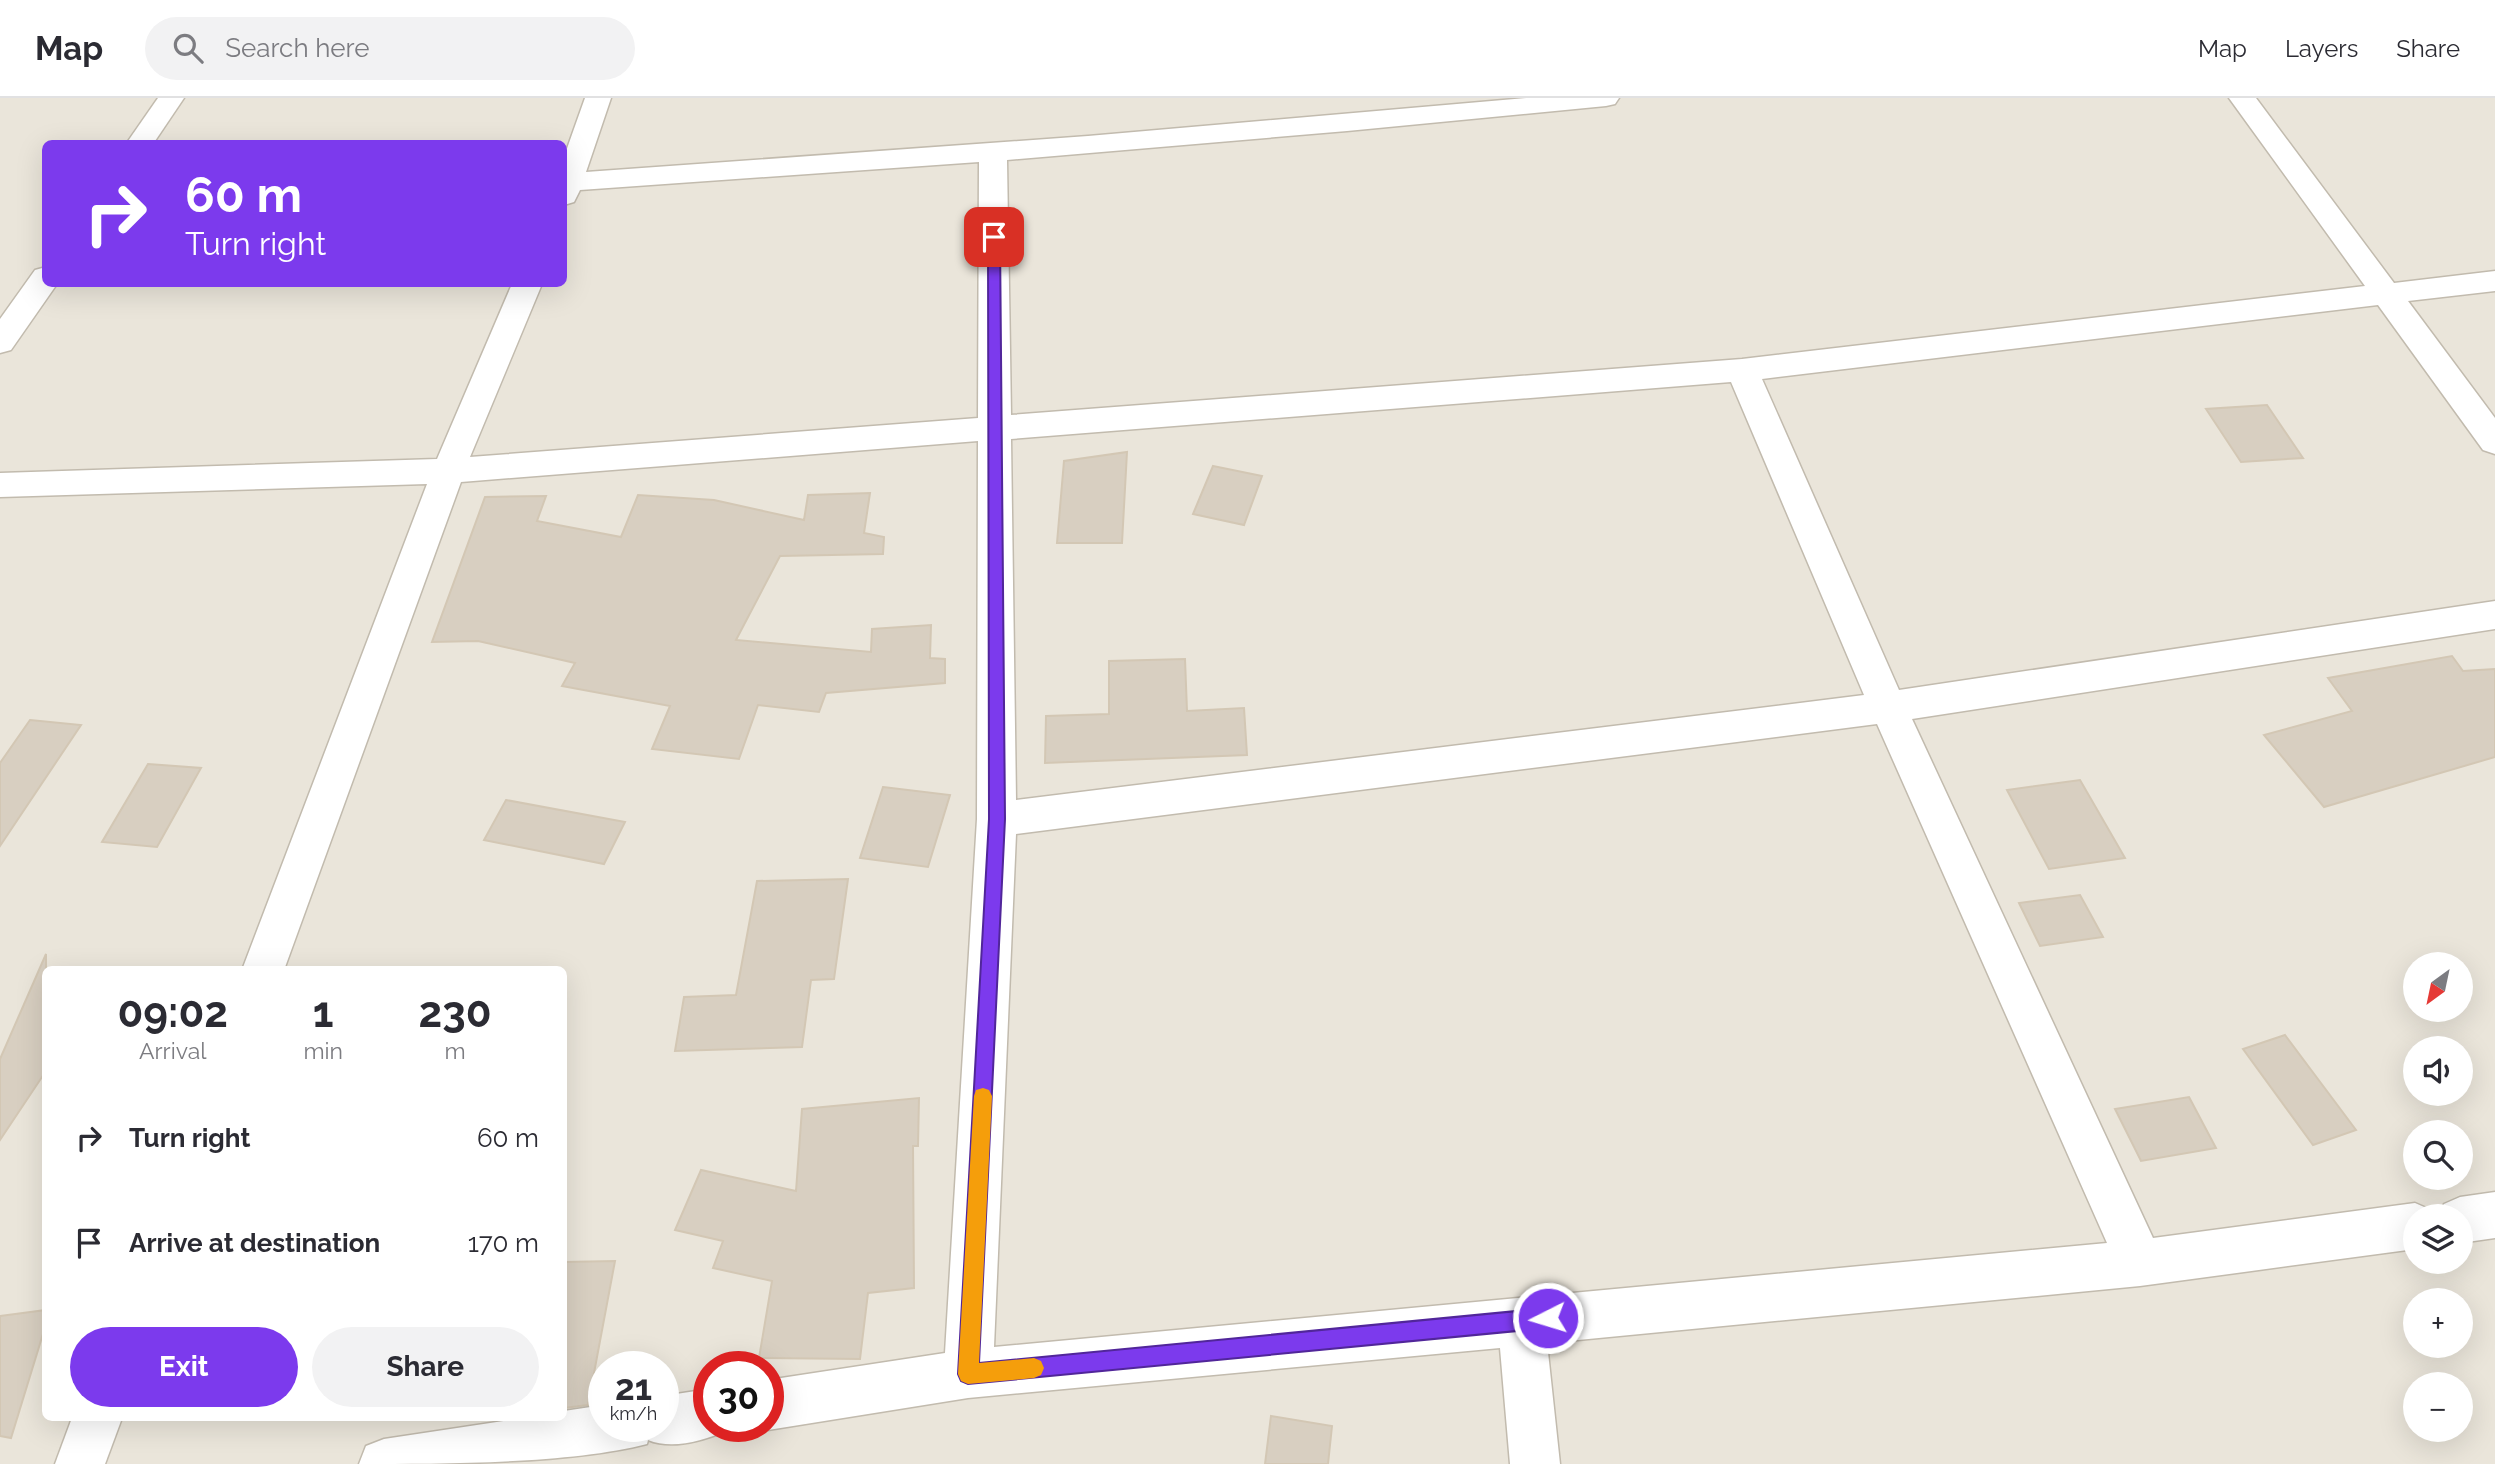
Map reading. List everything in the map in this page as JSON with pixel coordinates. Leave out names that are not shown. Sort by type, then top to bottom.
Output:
[{"type":"street","points":[[142,140],[171,98]]},
{"type":"street","points":[[598,98],[567,189],[1441,115],[1605,98]]},
{"type":"street","points":[[2242,98],[2495,442]]},
{"type":"street","points":[[968,1374],[997,819],[993,154]]},
{"type":"street","points":[[0,485],[448,471],[1742,370],[2495,281]]},
{"type":"street","points":[[0,342],[42,283]]},
{"type":"street","points":[[264,966],[448,471],[526,287]]},
{"type":"street","points":[[1742,370],[1888,706],[2140,1263]]},
{"type":"street","points":[[997,819],[1888,706],[2495,615]]},
{"type":"street","points":[[2473,1218],[2495,1215]]},
{"type":"street","points":[[784,1403],[968,1374],[2140,1263],[2403,1228]]},
{"type":"street","points":[[1521,1320],[1535,1464]]},
{"type":"street","points":[[79,1464],[96,1421]]},
{"type":"street","points":[[384,1464],[588,1432]]},
{"type":"shaded area","points":[[0,98],[2495,98],[2495,1464],[0,1464]]},
{"type":"building","points":[[2267,405],[2303,458],[2241,462],[2206,409]]},
{"type":"building","points":[[1127,452],[1122,543],[1057,543],[1064,461]]},
{"type":"building","points":[[1213,466],[1262,476],[1244,525],[1193,514]]},
{"type":"building","points":[[870,493],[864,533],[884,537],[883,554],[780,556],[736,640],[871,652],[872,629],[931,625],[930,658],[945,659],[945,683],[826,693],[819,712],[758,705],[739,759],[652,749],[670,706],[562,686],[575,663],[478,641],[432,642],[485,497],[546,496],[537,521],[621,537],[638,495],[714,500],[804,520],[808,495]]},
{"type":"building","points":[[2452,656],[2463,671],[2495,669],[2495,757],[2324,807],[2264,735],[2352,711],[2328,678]]},
{"type":"building","points":[[1185,659],[1187,711],[1244,708],[1247,755],[1045,763],[1046,716],[1109,714],[1109,661]]},
{"type":"building","points":[[30,720],[81,725],[0,846],[0,763]]},
{"type":"building","points":[[148,764],[201,768],[157,847],[102,842]]},
{"type":"building","points":[[2080,780],[2125,858],[2049,869],[2007,790]]},
{"type":"building","points":[[883,787],[950,795],[928,867],[860,858]]},
{"type":"building","points":[[506,800],[625,822],[604,864],[484,840]]},
{"type":"building","points":[[848,879],[834,979],[811,980],[802,1047],[675,1051],[684,997],[736,995],[757,881]]},
{"type":"building","points":[[2080,895],[2103,937],[2040,946],[2019,903]]},
{"type":"building","points":[[46,954],[46,966],[42,966],[42,1077],[0,1140],[0,1059]]},
{"type":"building","points":[[2285,1035],[2356,1130],[2313,1145],[2243,1049]]},
{"type":"building","points":[[2189,1097],[2216,1148],[2141,1161],[2115,1109]]},
{"type":"building","points":[[919,1098],[918,1146],[913,1146],[914,1288],[868,1293],[860,1359],[784,1358],[784,1351],[760,1351],[772,1281],[713,1268],[723,1241],[675,1230],[701,1170],[796,1191],[802,1109]]},
{"type":"building","points":[[615,1261],[598,1351],[588,1351],[588,1405],[567,1408],[567,1262]]},
{"type":"building","points":[[42,1311],[42,1337],[11,1438],[0,1436],[0,1316]]},
{"type":"building","points":[[1271,1416],[1332,1426],[1328,1464],[1265,1464]]},
{"type":"slow traffic","points":[[983,1096],[968,1374],[1034,1368]]},
{"type":"route","points":[[994,237],[997,819],[968,1374],[1548,1318]]}]
